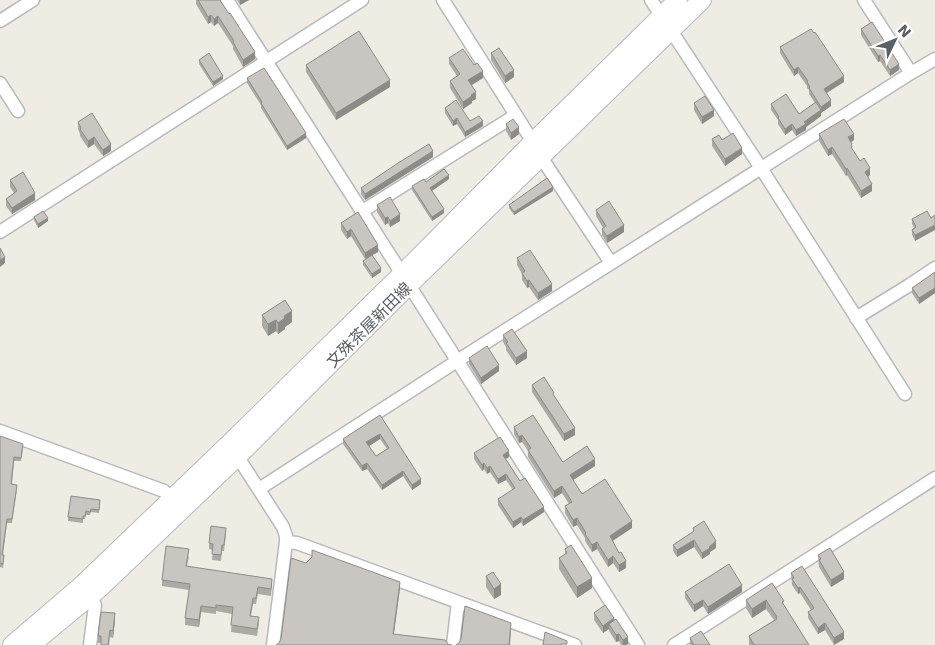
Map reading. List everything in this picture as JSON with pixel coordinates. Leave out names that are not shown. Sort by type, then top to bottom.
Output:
[{"type":"main road","name":"文殊茶屋新田線","points":[[666,24],[678,0]]},
{"type":"main road","name":"文殊茶屋新田線","points":[[12,645],[82,585],[405,280],[666,24],[702,0]]},
{"type":"main road","name":"文殊茶屋新田線","points":[[31,645],[90,596],[237,457],[405,280]]},
{"type":"street","points":[[0,21],[32,0]]},
{"type":"street","points":[[227,0],[638,645]]},
{"type":"street","points":[[0,232],[362,0]]},
{"type":"street","points":[[443,0],[611,263]]},
{"type":"street","points":[[651,0],[905,394]]},
{"type":"street","points":[[864,0],[911,73]]},
{"type":"street","points":[[259,489],[760,168],[935,59]]},
{"type":"street","points":[[0,83],[18,111]]},
{"type":"street","points":[[361,212],[516,115]]},
{"type":"street","points":[[856,318],[935,268]]},
{"type":"street","points":[[0,431],[164,491],[172,499]]},
{"type":"street","points":[[237,457],[259,489],[285,535],[296,543],[575,645]]},
{"type":"street","points":[[674,645],[935,478]]},
{"type":"street","points":[[273,645],[285,535]]},
{"type":"street","points":[[90,596],[95,605],[90,645]]},
{"type":"street","points":[[453,645],[458,602]]},
{"type":"building","points":[[198,0],[220,0],[255,52],[243,60],[234,41],[218,16],[214,19],[211,15],[208,17]]},
{"type":"building","points":[[872,22],[899,64],[890,70],[880,55],[878,56],[861,29]]},
{"type":"building","points":[[811,29],[815,32],[844,76],[824,89],[831,100],[821,107],[809,88],[808,81],[798,67],[794,70],[780,47]]},
{"type":"building","points":[[359,31],[390,80],[336,113],[306,65]]},
{"type":"building","points":[[499,48],[514,70],[505,76],[491,53]]},
{"type":"building","points":[[463,49],[474,65],[477,63],[483,71],[468,80],[476,92],[463,102],[450,81],[460,74],[449,58]]},
{"type":"building","points":[[209,53],[223,76],[213,82],[199,60]]},
{"type":"building","points":[[264,68],[306,133],[287,146],[247,78]]},
{"type":"building","points":[[786,94],[799,114],[816,102],[821,110],[804,122],[806,124],[796,130],[792,124],[785,129],[771,104]]},
{"type":"building","points":[[705,96],[714,110],[702,117],[694,103]]},
{"type":"building","points":[[456,100],[470,121],[479,116],[483,121],[465,132],[457,118],[453,121],[445,108]]},
{"type":"building","points":[[92,113],[111,144],[103,150],[94,137],[88,141],[80,129],[78,122]]},
{"type":"building","points":[[513,119],[519,127],[511,133],[506,124]]},
{"type":"building","points":[[844,119],[854,134],[848,137],[852,144],[851,147],[860,161],[864,158],[870,168],[865,172],[872,184],[861,191],[832,147],[828,150],[819,134]]},
{"type":"building","points":[[733,133],[742,148],[725,159],[712,139],[719,135],[722,140]]},
{"type":"building","points":[[429,144],[433,151],[365,194],[361,188]]},
{"type":"building","points":[[444,169],[449,175],[430,188],[444,209],[432,217],[412,186],[424,179],[426,182]]},
{"type":"building","points":[[23,172],[35,193],[12,208],[6,199],[17,191],[10,180]]},
{"type":"building","points":[[547,178],[553,187],[514,212],[509,205]]},
{"type":"building","points":[[390,197],[400,214],[390,221],[388,217],[385,218],[377,205]]},
{"type":"building","points":[[609,201],[624,225],[607,236],[602,229],[606,226],[596,210]]},
{"type":"building","points":[[43,211],[48,218],[38,224],[34,217]]},
{"type":"building","points":[[927,211],[931,218],[935,215],[935,225],[915,235],[912,230],[916,227],[912,219]]},
{"type":"building","points":[[358,212],[378,245],[365,253],[351,229],[347,232],[341,223]]},
{"type":"building","points":[[0,248],[5,257],[0,260]]},
{"type":"building","points":[[530,250],[552,284],[538,293],[522,273],[525,271],[517,258]]},
{"type":"building","points":[[372,255],[381,268],[372,274],[363,261]]},
{"type":"building","points":[[935,272],[935,288],[919,298],[912,288]]},
{"type":"building","points":[[285,300],[292,311],[278,323],[276,320],[268,324],[262,315]]},
{"type":"building","points":[[512,329],[527,351],[516,358],[503,335]]},
{"type":"building","points":[[487,346],[499,365],[481,378],[469,358]]},
{"type":"building","points":[[544,377],[575,428],[564,434],[532,385]]},
{"type":"building","points":[[380,415],[421,479],[412,485],[403,471],[382,485],[367,463],[362,466],[343,439]],"holes":[[[380,434],[389,448],[376,456],[366,442]]]},
{"type":"building","points":[[533,415],[563,462],[587,446],[595,459],[570,475],[582,494],[605,479],[632,521],[610,536],[619,553],[621,552],[626,561],[619,565],[613,556],[608,560],[597,542],[592,545],[577,518],[573,520],[565,506],[572,502],[562,486],[554,491],[528,450],[531,448],[522,435],[519,437],[514,427]]},
{"type":"building","points":[[0,436],[23,444],[21,458],[14,457],[11,484],[17,485],[12,519],[7,519],[2,555],[4,555],[3,564],[0,563]]},
{"type":"building","points":[[500,437],[509,451],[503,455],[520,481],[525,478],[544,507],[523,520],[521,517],[513,522],[498,499],[515,488],[506,474],[498,479],[490,466],[487,468],[484,463],[482,465],[474,453]]},
{"type":"building","points":[[71,496],[100,500],[99,510],[91,509],[90,512],[86,511],[83,519],[68,517]]},
{"type":"building","points":[[704,521],[716,541],[710,548],[702,553],[694,540],[677,550],[673,545],[694,531],[693,528]]},
{"type":"building","points":[[211,526],[226,528],[221,555],[212,554],[213,544],[209,543]]},
{"type":"building","points":[[571,545],[592,578],[577,587],[559,558],[567,553],[565,549]]},
{"type":"building","points":[[166,546],[189,549],[186,566],[272,579],[271,589],[258,587],[256,598],[253,598],[250,616],[259,617],[257,629],[231,625],[233,607],[216,605],[216,608],[201,606],[199,620],[185,618],[190,584],[162,580]]},
{"type":"building","points":[[830,548],[844,572],[831,580],[818,555]]},
{"type":"building","points":[[312,550],[400,582],[393,634],[445,640],[449,645],[276,645],[281,639],[291,558],[306,563],[312,557]]},
{"type":"building","points":[[729,564],[742,585],[708,607],[703,600],[694,605],[685,592]]},
{"type":"building","points":[[802,566],[844,632],[834,638],[825,623],[818,628],[808,612],[814,608],[800,587],[798,588],[792,579],[794,578],[791,573]]},
{"type":"building","points":[[493,572],[501,584],[494,589],[486,576]]},
{"type":"building","points":[[772,583],[809,645],[754,645],[749,636],[777,619],[777,617],[766,600],[752,609],[746,600]]},
{"type":"building","points":[[605,605],[614,618],[603,626],[594,613]]},
{"type":"building","points":[[465,606],[511,623],[509,645],[456,645],[461,639]]},
{"type":"building","points":[[101,612],[115,613],[113,631],[110,630],[108,645],[101,645],[101,636],[98,636]]},
{"type":"building","points":[[616,619],[628,637],[623,640],[619,634],[616,635],[609,624]]},
{"type":"building","points":[[701,631],[710,645],[694,645],[690,638]]},
{"type":"building","points":[[545,632],[567,641],[567,644],[543,645]]}]
